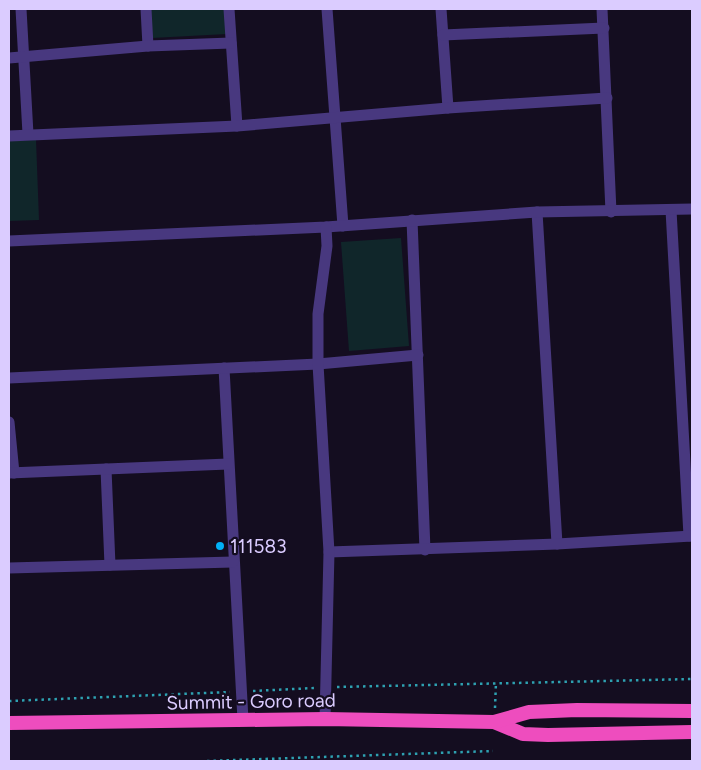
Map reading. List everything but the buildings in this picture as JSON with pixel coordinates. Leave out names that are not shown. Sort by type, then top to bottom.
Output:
[{"type":"highway","points":[[494,722],[529,712],[577,710],[692,711]]},
{"type":"highway","name":"Summit - Goro road","points":[[9,723],[325,719],[494,722]]},
{"type":"highway","points":[[494,722],[523,734],[540,735],[692,732]]},
{"type":"street","points":[[21,9],[28,134]]},
{"type":"street","points":[[146,9],[148,46]]},
{"type":"street","points":[[229,9],[237,126]]},
{"type":"street","points":[[327,9],[342,226]]},
{"type":"street","points":[[441,9],[448,108]]},
{"type":"street","points":[[602,9],[611,212]]},
{"type":"street","points":[[443,35],[604,28]]},
{"type":"street","points":[[9,58],[148,46],[231,43]]},
{"type":"street","points":[[9,136],[237,126],[448,108],[607,98]]},
{"type":"street","points":[[9,241],[326,227],[537,212],[692,209]]},
{"type":"street","points":[[329,552],[425,550],[690,536],[671,210]]},
{"type":"street","points":[[537,212],[557,544]]},
{"type":"street","points":[[412,220],[425,550]]},
{"type":"street","points":[[325,719],[328,688],[329,552],[318,364],[318,314],[327,246],[326,227]]},
{"type":"street","points":[[9,378],[318,364],[418,355]]},
{"type":"street","points":[[224,368],[243,720]]},
{"type":"street","points":[[9,422],[11,473],[228,464]]},
{"type":"street","points":[[106,469],[110,565]]},
{"type":"street","points":[[9,568],[234,562]]},
{"type":"path","points":[[9,701],[496,682],[692,679]]},
{"type":"path","points":[[494,722],[496,682]]},
{"type":"path","points":[[207,761],[493,751]]},
{"type":"green space","points":[[150,9],[226,9],[227,34],[152,38]]},
{"type":"green space","points":[[36,140],[39,220],[9,221],[9,141]]},
{"type":"green space","points":[[401,238],[409,346],[349,351],[341,242]]},
{"type":"place","name":"111583","points":[[220,546]]}]
